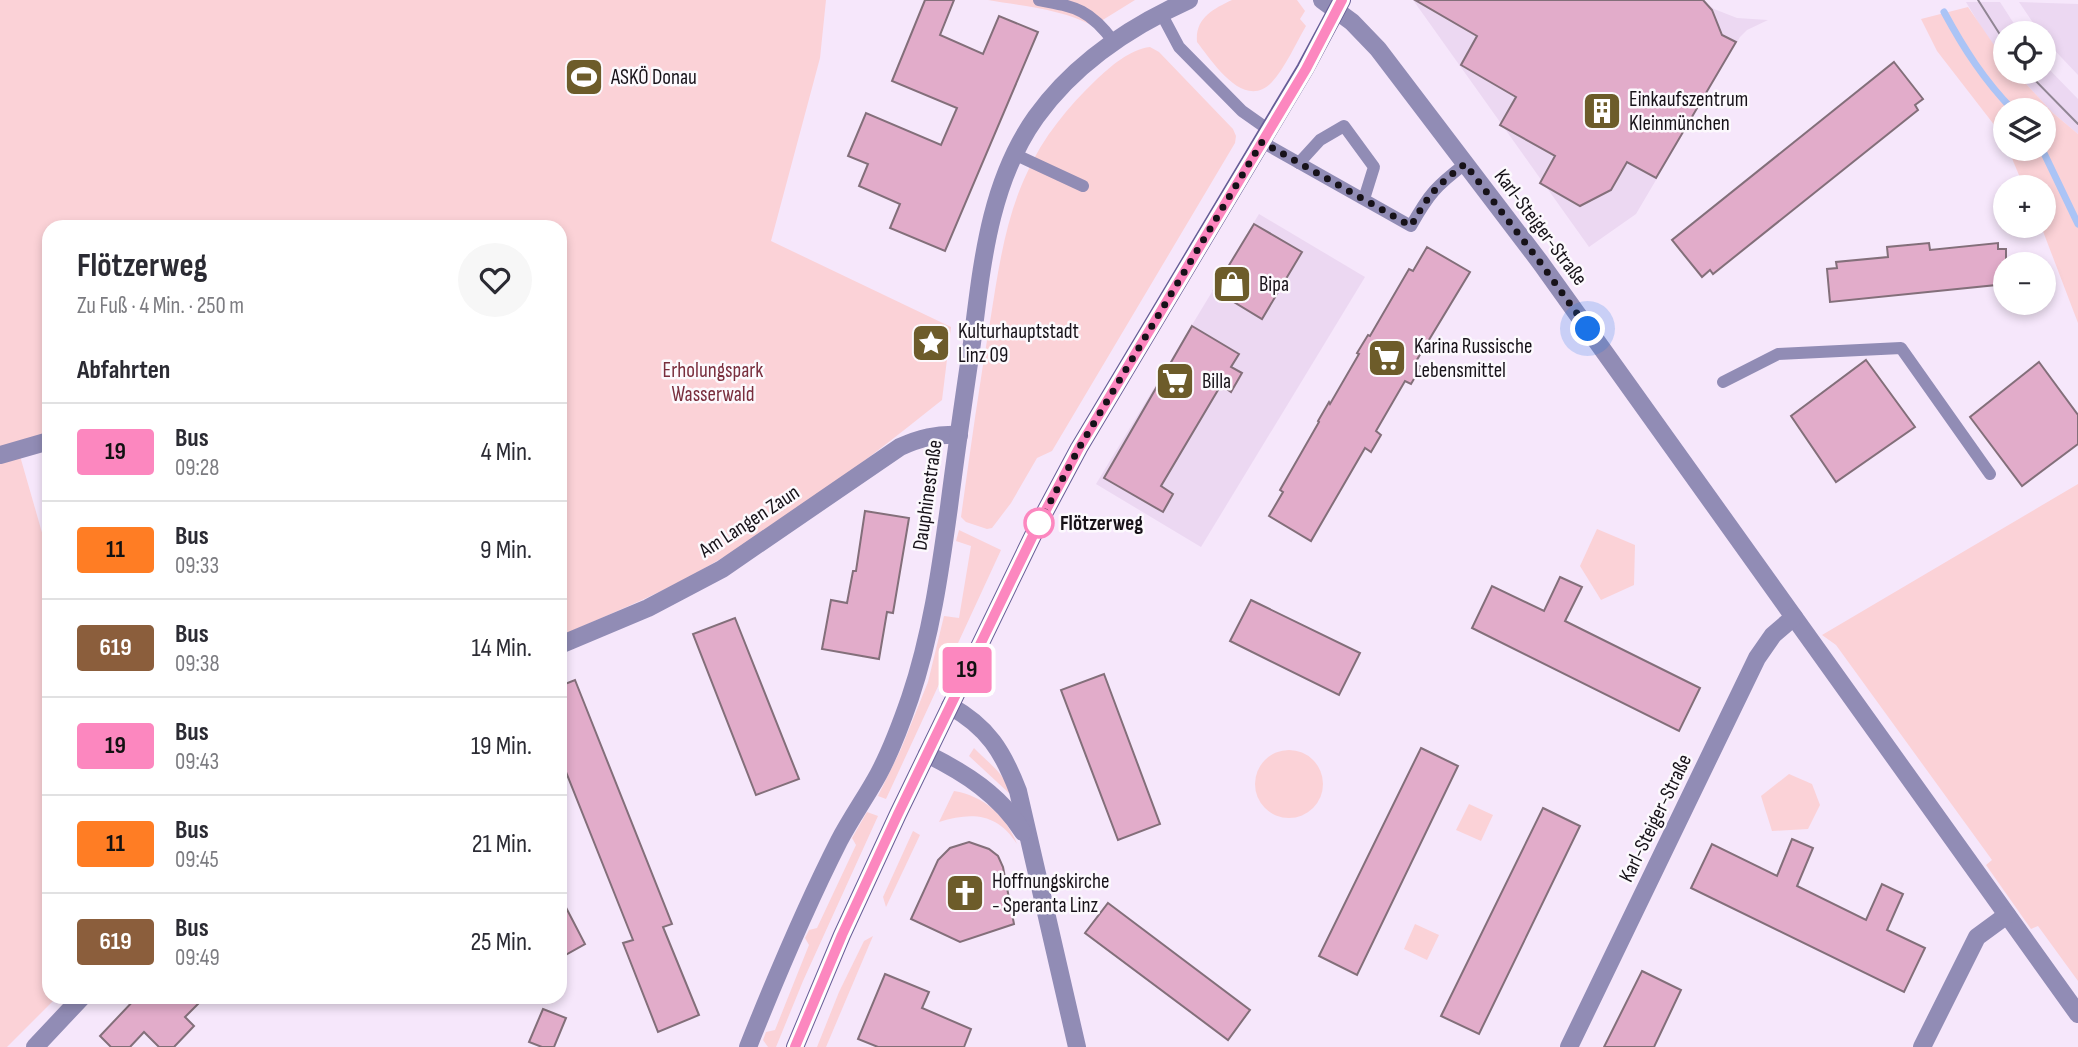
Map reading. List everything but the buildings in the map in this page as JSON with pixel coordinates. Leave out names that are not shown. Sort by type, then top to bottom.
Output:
[{"type":"main road","points":[[795,1047],[842,935],[1039,523],[1079,448],[1266,136],[1340,5]]},
{"type":"street","name":"Dauphinestraße","points":[[748,1047],[805,913],[840,841],[888,755],[910,699],[926,645],[938,582],[984,256],[995,206],[1014,154],[1036,117],[1085,65],[1114,42],[1160,13],[1189,0]]},
{"type":"street","points":[[1322,0],[1340,5]]},
{"type":"street","name":"Karl-Steiger-Straße","points":[[1340,5],[1378,49],[1540,262],[2078,1014]]},
{"type":"street","name":"Am Langen Zaun","points":[[567,642],[648,608],[722,569],[900,447],[919,438],[942,434],[959,435]]},
{"type":"street","points":[[0,454],[42,443]]},
{"type":"street","name":"Karl-Steiger-Straße","points":[[1569,1047],[1758,658],[1773,635],[1794,617]]},
{"type":"street","points":[[950,706],[981,728],[1007,761],[1018,792],[1077,1047]]},
{"type":"street","points":[[927,754],[990,793],[1012,815],[1029,843]]},
{"type":"street","points":[[1922,1047],[1977,937],[2007,915]]},
{"type":"street","points":[[35,1047],[75,1004]]},
{"type":"lane","points":[[1039,0],[1088,13],[1114,42]]},
{"type":"lane","points":[[1160,13],[1179,47],[1266,136],[1299,163],[1411,226],[1436,186],[1465,164]]},
{"type":"lane","points":[[1299,163],[1320,140],[1344,126],[1374,167],[1364,200]]},
{"type":"lane","points":[[1014,154],[1083,186]]},
{"type":"lane","points":[[1723,382],[1778,354],[1901,348],[1990,474]]},
{"type":"shaded area","name":"Einkaufszentrum Kleinmünchen","points":[[1413,0],[1703,0],[1714,9],[1737,18],[1768,20],[1747,30],[1740,37],[1636,214],[1589,247]]},
{"type":"shaded area","points":[[1966,2],[2000,2],[2012,21],[1993,21],[1993,44]]},
{"type":"shaded area","points":[[2019,2],[2078,4],[2078,75],[2056,52],[2056,21],[2032,21]]},
{"type":"shaded area","points":[[2056,76],[2078,99],[2078,134],[2056,116],[2056,98],[2039,98],[2026,84],[2056,84]]},
{"type":"shaded area","points":[[1259,214],[1365,277],[1201,547],[1096,484]]},
{"type":"green space","name":"Erholungspark Wasserwald","points":[[0,0],[826,0],[820,58],[771,241],[951,327],[942,400],[822,492],[728,555],[663,590],[567,633],[567,220],[42,220],[42,435],[0,448]]},
{"type":"green space","points":[[988,0],[1135,0],[1093,26],[1056,12]]},
{"type":"green space","points":[[1232,0],[1297,0],[1305,11],[1300,19],[1306,26],[1290,55],[1277,76],[1261,90],[1240,88],[1220,71],[1197,42],[1199,27],[1207,15]]},
{"type":"green space","points":[[1968,7],[1993,43],[1993,84],[2026,84],[2039,98],[1993,98],[1993,123],[1937,51],[1921,19]]},
{"type":"green space","points":[[1150,47],[1159,52],[1233,129],[1235,143],[1052,451],[1037,458],[1011,503],[992,528],[966,522],[961,517],[986,346],[1003,246],[1019,191],[1041,147],[1076,101],[1121,59]]},
{"type":"green space","points":[[2056,116],[2078,134],[2078,323],[2056,265],[2056,252],[2051,252],[2046,238],[2056,238],[2056,175],[2019,175],[2013,161],[2056,161]]},
{"type":"green space","points":[[20,456],[42,533],[42,1004],[50,1004],[7,1047],[0,1047],[0,462]]},
{"type":"green space","points":[[2078,484],[2078,981],[2038,926],[2031,929],[1986,865],[1992,860],[1836,645],[1822,635]]},
{"type":"green space","points":[[1597,529],[1635,545],[1634,585],[1601,600],[1580,566]]},
{"type":"green space","points":[[959,530],[1001,550],[886,799],[878,796],[901,749],[928,682],[944,616],[959,618],[971,546],[956,541]]},
{"type":"green space","points":[[974,748],[1001,775],[1010,794],[969,756]]},
{"type":"green space","points":[[1289,750],[1302,753],[1313,760],[1320,771],[1323,784],[1320,797],[1313,808],[1302,815],[1289,818],[1276,815],[1265,808],[1258,797],[1255,784],[1258,771],[1265,760],[1276,753]]},
{"type":"green space","points":[[1789,774],[1812,784],[1820,805],[1808,829],[1772,831],[1761,796]]},
{"type":"green space","points":[[954,791],[975,797],[993,809],[1007,825],[1017,844],[1001,826],[983,818],[962,817],[939,822]]},
{"type":"green space","points":[[1469,804],[1493,815],[1481,841],[1456,830]]},
{"type":"green space","points":[[867,812],[878,816],[776,1047],[768,1047],[763,1040],[766,1032],[775,1030],[809,945],[805,938],[809,930],[817,928],[856,845],[852,838]]},
{"type":"green space","points":[[913,831],[920,835],[886,907],[883,897]]},
{"type":"green space","points":[[1415,924],[1439,935],[1427,960],[1404,949]]},
{"type":"green space","points":[[873,936],[826,1047],[817,1047],[839,992],[864,941]]},
{"type":"waterway","points":[[1944,12],[1975,64],[2003,98]]},
{"type":"waterway","points":[[2048,161],[2078,224]]},
{"type":"tram line","points":[[1978,0],[1993,24]]},
{"type":"tram line","points":[[2039,84],[2078,124]]},
{"type":"bus line","name":"19","points":[[795,1047],[842,935],[898,814],[1039,523],[1079,448],[1324,38],[1342,0]]},
{"type":"place","name":"ASKÖ Donau","points":[[584,77]]},
{"type":"place","name":"Einkaufszentrum Kleinmünchen","points":[[1602,111]]},
{"type":"place","name":"Bipa","points":[[1232,284]]},
{"type":"place","name":"Kulturhauptstadt Linz 09","points":[[931,343]]},
{"type":"place","name":"Karina Russische Lebensmittel","points":[[1387,358]]},
{"type":"place","name":"Billa","points":[[1175,381]]},
{"type":"place","name":"Flötzerweg","points":[[1039,523]]},
{"type":"place","name":"Hoffnungskirche - Speranta Linz","points":[[965,893]]},
{"type":"route","points":[[1039,523],[1079,448],[1262,142],[1411,226],[1436,186],[1465,164],[1588,329]]}]
